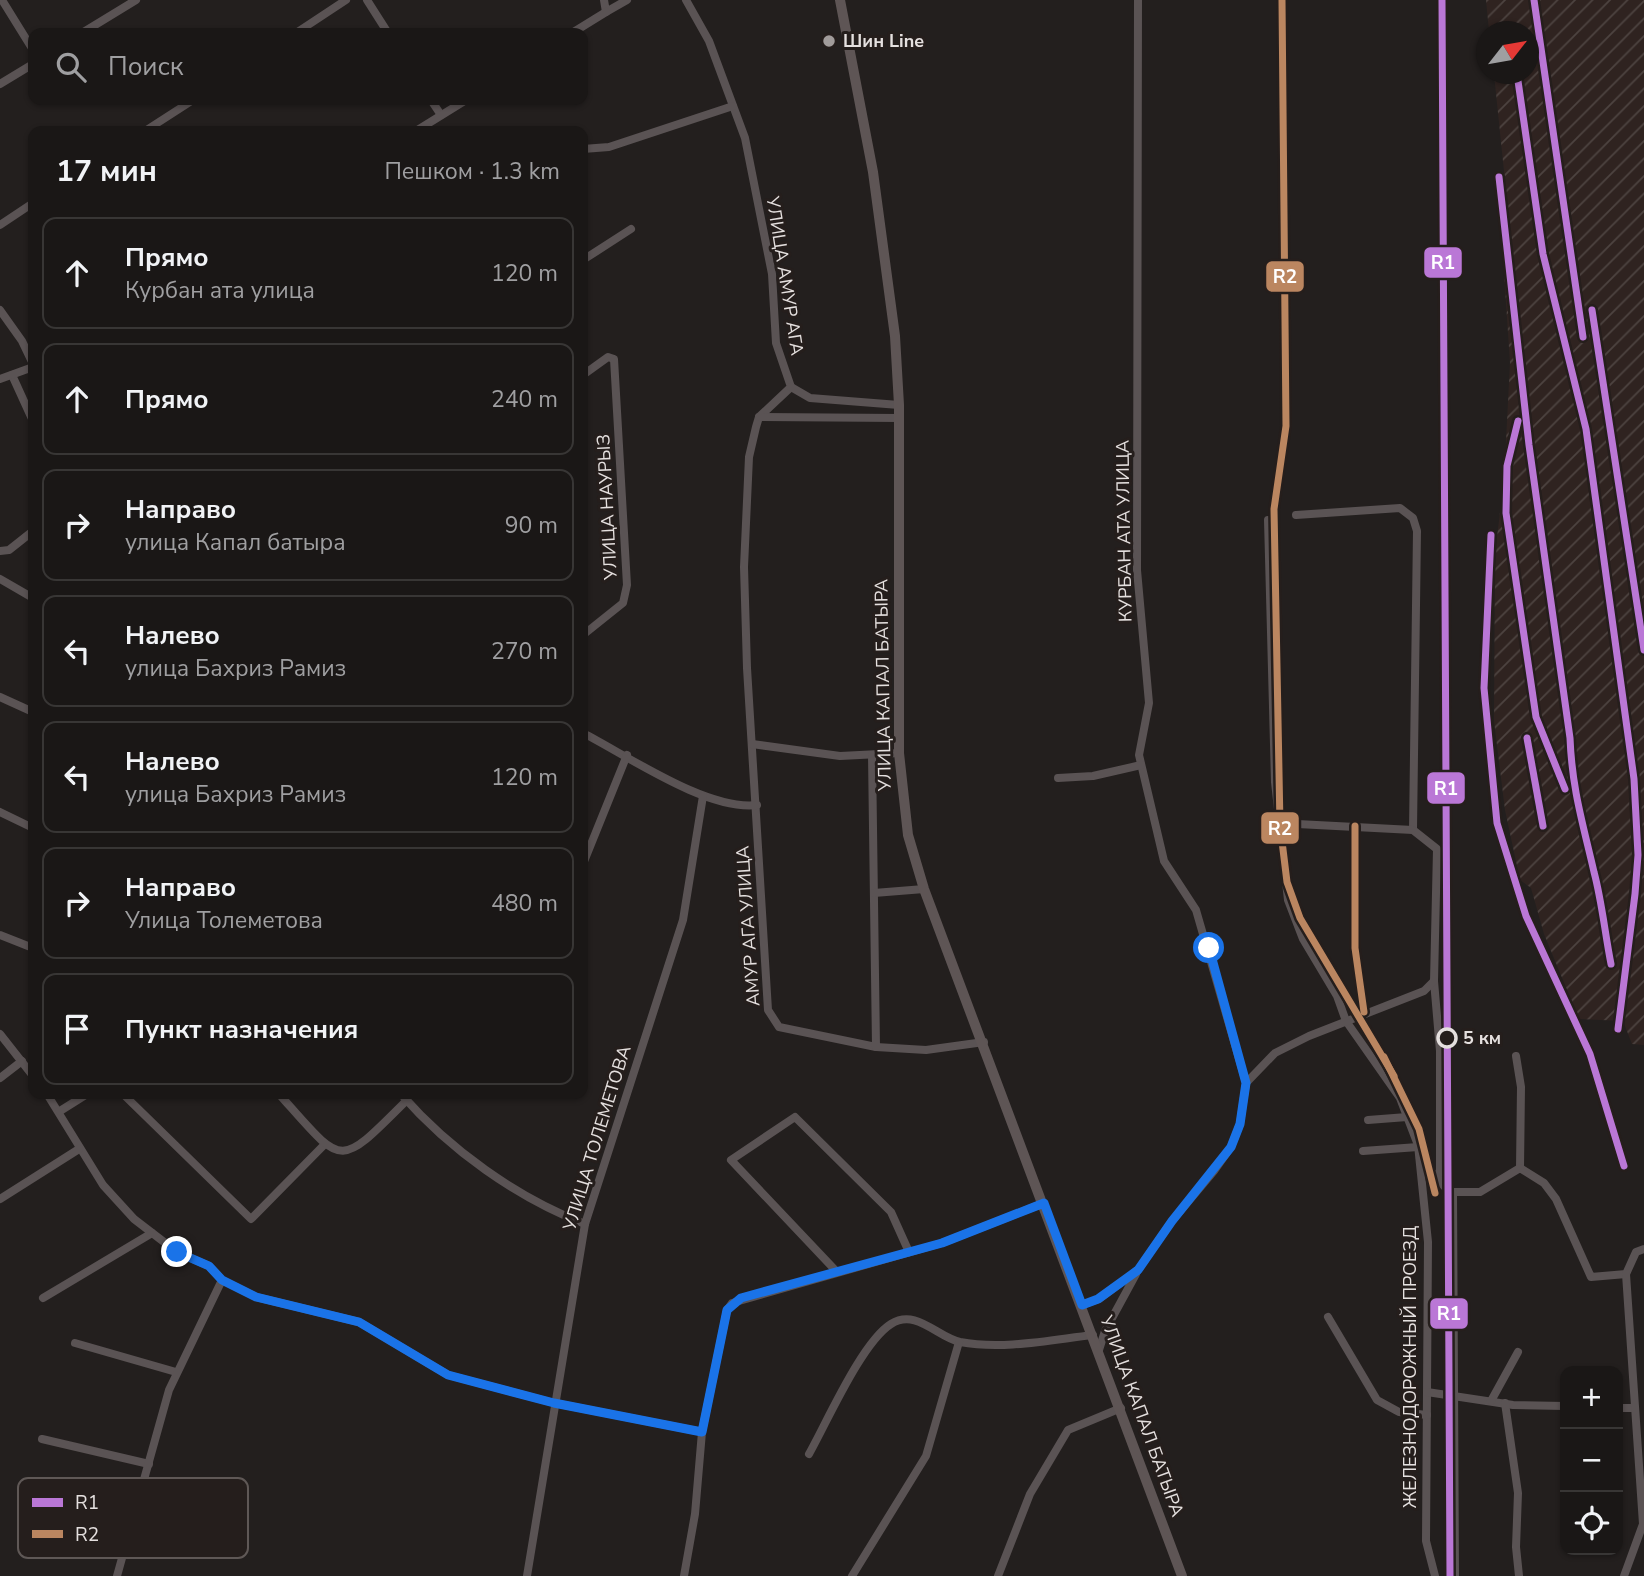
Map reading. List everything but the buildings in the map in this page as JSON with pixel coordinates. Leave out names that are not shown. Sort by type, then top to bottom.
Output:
[{"type":"main road","name":"УЛИЦА КАПАЛ БАТЫРА","points":[[840,0],[873,172],[895,336],[899,405],[900,753],[907,826],[924,888],[984,1042],[1182,1576]]},
{"type":"street","points":[[2,0],[28,42]]},
{"type":"street","points":[[90,28],[135,0]]},
{"type":"street","points":[[304,28],[346,0]]},
{"type":"street","points":[[367,0],[385,28]]},
{"type":"street","points":[[604,0],[606,12]]},
{"type":"street","points":[[580,28],[627,0]]},
{"type":"street","name":"УЛИЦА АМУР АГА","points":[[686,0],[709,41],[745,138],[772,274],[776,343],[791,387]]},
{"type":"street","name":"КУРБАН АТА УЛИЦА","points":[[1138,0],[1137,570],[1149,703],[1139,755],[1164,861],[1196,910],[1246,1083]]},
{"type":"street","points":[[0,84],[28,67]]},
{"type":"street","points":[[153,126],[185,105]]},
{"type":"street","points":[[434,105],[441,115]]},
{"type":"street","points":[[424,126],[458,105]]},
{"type":"street","points":[[588,147],[609,147],[733,106]]},
{"type":"street","points":[[0,225],[28,206]]},
{"type":"street","points":[[588,257],[631,229]]},
{"type":"street","points":[[0,310],[28,354]]},
{"type":"street","name":"УЛИЦА НАУРЫЗ","points":[[588,371],[608,357],[613,358],[627,585],[623,603],[588,631]]},
{"type":"street","points":[[0,379],[28,367]]},
{"type":"street","points":[[12,375],[28,410]]},
{"type":"street","points":[[588,736],[703,796],[728,805],[757,805],[744,567],[749,457],[759,417],[791,387],[810,398],[899,405]]},
{"type":"street","points":[[759,417],[898,418]]},
{"type":"street","points":[[1296,515],[1400,508],[1413,518],[1418,531],[1413,831]]},
{"type":"street","name":"ЖЕЛЕЗНОДОРОЖНЫЙ ПРОЕЗД","points":[[1268,520],[1278,823],[1288,900],[1303,939],[1337,996],[1346,1021],[1400,1098],[1419,1147],[1428,1242],[1426,1541],[1435,1576]]},
{"type":"street","points":[[0,560],[4,551],[28,534]]},
{"type":"street","points":[[0,579],[28,595]]},
{"type":"street","points":[[0,696],[28,710]]},
{"type":"street","points":[[752,744],[840,756],[900,753]]},
{"type":"street","points":[[588,851],[626,755]]},
{"type":"street","points":[[872,755],[876,1047],[926,1050],[984,1042]]},
{"type":"street","points":[[1058,778],[1093,776],[1141,765]]},
{"type":"street","name":"УЛИЦА ТОЛЕМЕТОВА","points":[[527,1576],[584,1224],[683,920],[703,796]]},
{"type":"street","name":"АМУР АГА УЛИЦА","points":[[757,805],[768,1010],[771,1019],[779,1027],[802,1034],[876,1047]]},
{"type":"street","points":[[0,812],[28,826]]},
{"type":"street","points":[[1278,823],[1413,831],[1437,849],[1434,981],[1440,1051],[1440,1181]]},
{"type":"street","points":[[874,893],[924,888]]},
{"type":"street","points":[[0,935],[28,946]]},
{"type":"street","points":[[1099,1350],[1105,1331],[1138,1270],[1172,1221],[1231,1147],[1240,1124],[1246,1083],[1275,1054],[1346,1021],[1424,991],[1434,981]]},
{"type":"street","points":[[0,1034],[28,1069]]},
{"type":"street","points":[[1516,1056],[1521,1087],[1520,1168]]},
{"type":"street","points":[[0,1078],[22,1061]]},
{"type":"street","points":[[51,1099],[103,1185],[134,1219],[177,1252],[209,1266],[222,1280],[256,1297],[359,1322],[448,1375],[554,1403],[702,1432]]},
{"type":"street","points":[[60,1111],[79,1099]]},
{"type":"street","points":[[128,1099],[251,1219],[324,1145]]},
{"type":"street","points":[[283,1099],[324,1145],[338,1152],[350,1152],[362,1145],[402,1099]]},
{"type":"street","points":[[406,1099],[446,1136],[517,1193],[584,1224]]},
{"type":"street","points":[[837,1272],[731,1160],[795,1117],[891,1212],[909,1252]]},
{"type":"street","points":[[1368,1120],[1407,1117]]},
{"type":"street","points":[[1363,1151],[1419,1147]]},
{"type":"street","points":[[0,1199],[79,1149]]},
{"type":"street","points":[[1420,1158],[1449,1192],[1480,1192],[1520,1168]]},
{"type":"street","points":[[1520,1168],[1544,1183],[1556,1199],[1591,1277],[1626,1274]]},
{"type":"street","points":[[1453,1192],[1455,1576]]},
{"type":"street","points":[[684,1576],[695,1514],[696,1466],[727,1310],[732,1303],[942,1243],[1044,1203]]},
{"type":"street","points":[[43,1298],[152,1233]]},
{"type":"street","points":[[1624,1576],[1643,1524],[1633,1408],[1626,1274],[1636,1252],[1644,1249]]},
{"type":"street","points":[[1082,1305],[1098,1299],[1138,1270]]},
{"type":"street","points":[[145,1478],[176,1372],[222,1280]]},
{"type":"street","points":[[1328,1317],[1377,1400],[1399,1412],[1427,1415]]},
{"type":"street","points":[[809,1454],[874,1338],[892,1323],[905,1319],[915,1320],[959,1342],[1016,1344],[1093,1335]]},
{"type":"street","points":[[852,1576],[926,1455],[959,1342]]},
{"type":"street","points":[[75,1343],[176,1372]]},
{"type":"street","points":[[1490,1401],[1518,1352]]},
{"type":"street","points":[[1427,1392],[1505,1403],[1560,1406]]},
{"type":"street","points":[[1505,1403],[1518,1493],[1516,1547],[1519,1576]]},
{"type":"street","points":[[998,1576],[1030,1494],[1068,1430],[1121,1408]]},
{"type":"street","points":[[1623,1408],[1633,1408]]},
{"type":"street","points":[[42,1439],[149,1464]]},
{"type":"street","points":[[117,1576],[122,1558]]},
{"type":"shaded area","points":[[1486,0],[1644,0],[1644,1045],[1632,1044],[1623,1021],[1579,1019],[1544,934],[1531,888],[1520,880],[1505,810],[1494,721],[1495,553],[1504,480],[1510,363],[1502,242],[1505,181],[1495,84],[1539,84],[1539,21],[1488,21]]},
{"type":"transit line","name":"R2","points":[[1282,0],[1286,426],[1274,509],[1280,825],[1287,882],[1300,918],[1394,1076]]},
{"type":"transit line","name":"R1","points":[[1442,0],[1450,1576]]},
{"type":"transit line","name":"R1","points":[[1534,0],[1583,337]]},
{"type":"transit line","name":"R1","points":[[1518,84],[1543,254],[1586,429],[1634,779],[1638,855],[1618,1029]]},
{"type":"transit line","name":"R1","points":[[1499,177],[1529,445],[1573,774],[1611,964]]},
{"type":"transit line","name":"R1","points":[[1592,310],[1644,650]]},
{"type":"transit line","name":"R1","points":[[1518,421],[1507,466],[1506,513],[1536,717],[1565,789]]},
{"type":"transit line","name":"R1","points":[[1491,535],[1484,688],[1497,823],[1526,916],[1590,1054],[1624,1166]]},
{"type":"transit line","name":"R1","points":[[1527,738],[1543,826]]},
{"type":"transit line","name":"R2","points":[[1355,826],[1355,948],[1364,1012]]},
{"type":"transit line","name":"R2","points":[[1384,1057],[1419,1129],[1435,1193]]},
{"type":"place","name":"Шин Line","points":[[829,41]]},
{"type":"place","name":"5 км","points":[[1447,1038]]},
{"type":"route","points":[[177,1252],[209,1266],[222,1280],[256,1297],[359,1322],[448,1375],[554,1403],[702,1432],[727,1310],[741,1298],[942,1243],[1044,1203],[1082,1305],[1111,1291],[1138,1270],[1172,1221],[1231,1147],[1240,1124],[1246,1083],[1209,948]]}]
